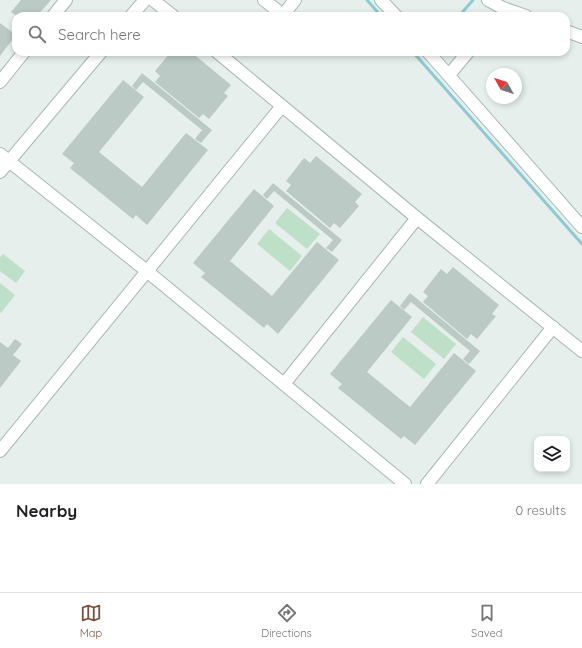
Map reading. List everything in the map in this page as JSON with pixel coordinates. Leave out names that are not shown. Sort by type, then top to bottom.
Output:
[{"type":"street","points":[[56,12],[66,0]]},
{"type":"street","points":[[134,12],[145,0]]},
{"type":"street","points":[[153,0],[168,12]]},
{"type":"street","points":[[264,0],[279,12]]},
{"type":"street","points":[[285,12],[295,0]]},
{"type":"street","points":[[381,0],[392,12]]},
{"type":"street","points":[[488,0],[502,8],[514,12]]},
{"type":"street","points":[[570,32],[582,37]]},
{"type":"street","points":[[0,82],[21,56]]},
{"type":"street","points":[[0,172],[5,157],[97,56]]},
{"type":"street","points":[[222,56],[417,218],[582,351]]},
{"type":"street","points":[[432,56],[582,227]]},
{"type":"street","points":[[449,75],[465,56]]},
{"type":"street","points":[[0,451],[148,272],[282,106]]},
{"type":"street","points":[[5,157],[148,272],[405,484]]},
{"type":"street","points":[[284,384],[417,218]]},
{"type":"street","points":[[427,484],[553,327]]},
{"type":"green space","points":[[287,208],[320,234],[307,249],[275,223]]},
{"type":"green space","points":[[269,229],[302,256],[290,271],[257,244]]},
{"type":"green space","points":[[3,254],[25,271],[16,283],[0,271],[0,257]]},
{"type":"green space","points":[[0,283],[15,295],[1,313],[0,312]]},
{"type":"green space","points":[[423,317],[456,344],[444,359],[411,332]]},
{"type":"green space","points":[[403,337],[436,364],[424,379],[391,352]]},
{"type":"building","points":[[21,0],[51,0],[40,12],[11,12]]},
{"type":"building","points":[[0,23],[12,32],[12,40],[0,56]]},
{"type":"building","points":[[168,56],[196,56],[231,85],[224,93],[228,96],[209,119],[203,114],[199,118],[155,82],[160,76],[155,71]]},
{"type":"building","points":[[142,73],[212,130],[201,143],[195,139],[202,130],[143,82],[136,90],[132,86]]},
{"type":"building","points":[[123,80],[144,97],[99,152],[142,187],[186,133],[208,150],[147,225],[136,215],[133,219],[70,168],[74,163],[62,154]]},
{"type":"building","points":[[316,156],[362,194],[355,202],[359,206],[340,228],[334,223],[330,228],[286,191],[291,185],[286,181],[304,158],[310,163]]},
{"type":"building","points":[[273,183],[342,240],[332,252],[326,248],[333,240],[274,191],[267,199],[263,195]]},
{"type":"building","points":[[254,189],[274,206],[230,261],[272,296],[317,242],[339,260],[278,334],[267,324],[264,328],[201,277],[205,273],[193,263]]},
{"type":"building","points":[[453,267],[499,305],[492,314],[496,316],[477,339],[471,334],[467,339],[423,302],[428,296],[423,292],[441,269],[447,274]]},
{"type":"building","points":[[410,293],[480,351],[469,364],[463,359],[470,351],[411,302],[404,310],[400,306]]},
{"type":"building","points":[[391,300],[412,317],[367,372],[410,407],[454,353],[476,371],[415,445],[404,436],[401,439],[338,388],[342,384],[330,374]]},
{"type":"building","points":[[15,339],[22,344],[13,355],[21,361],[0,388],[0,342],[8,348]]},
{"type":"waterway","points":[[367,0],[378,12]]},
{"type":"waterway","points":[[462,12],[473,0]]},
{"type":"waterway","points":[[417,56],[582,244]]}]
